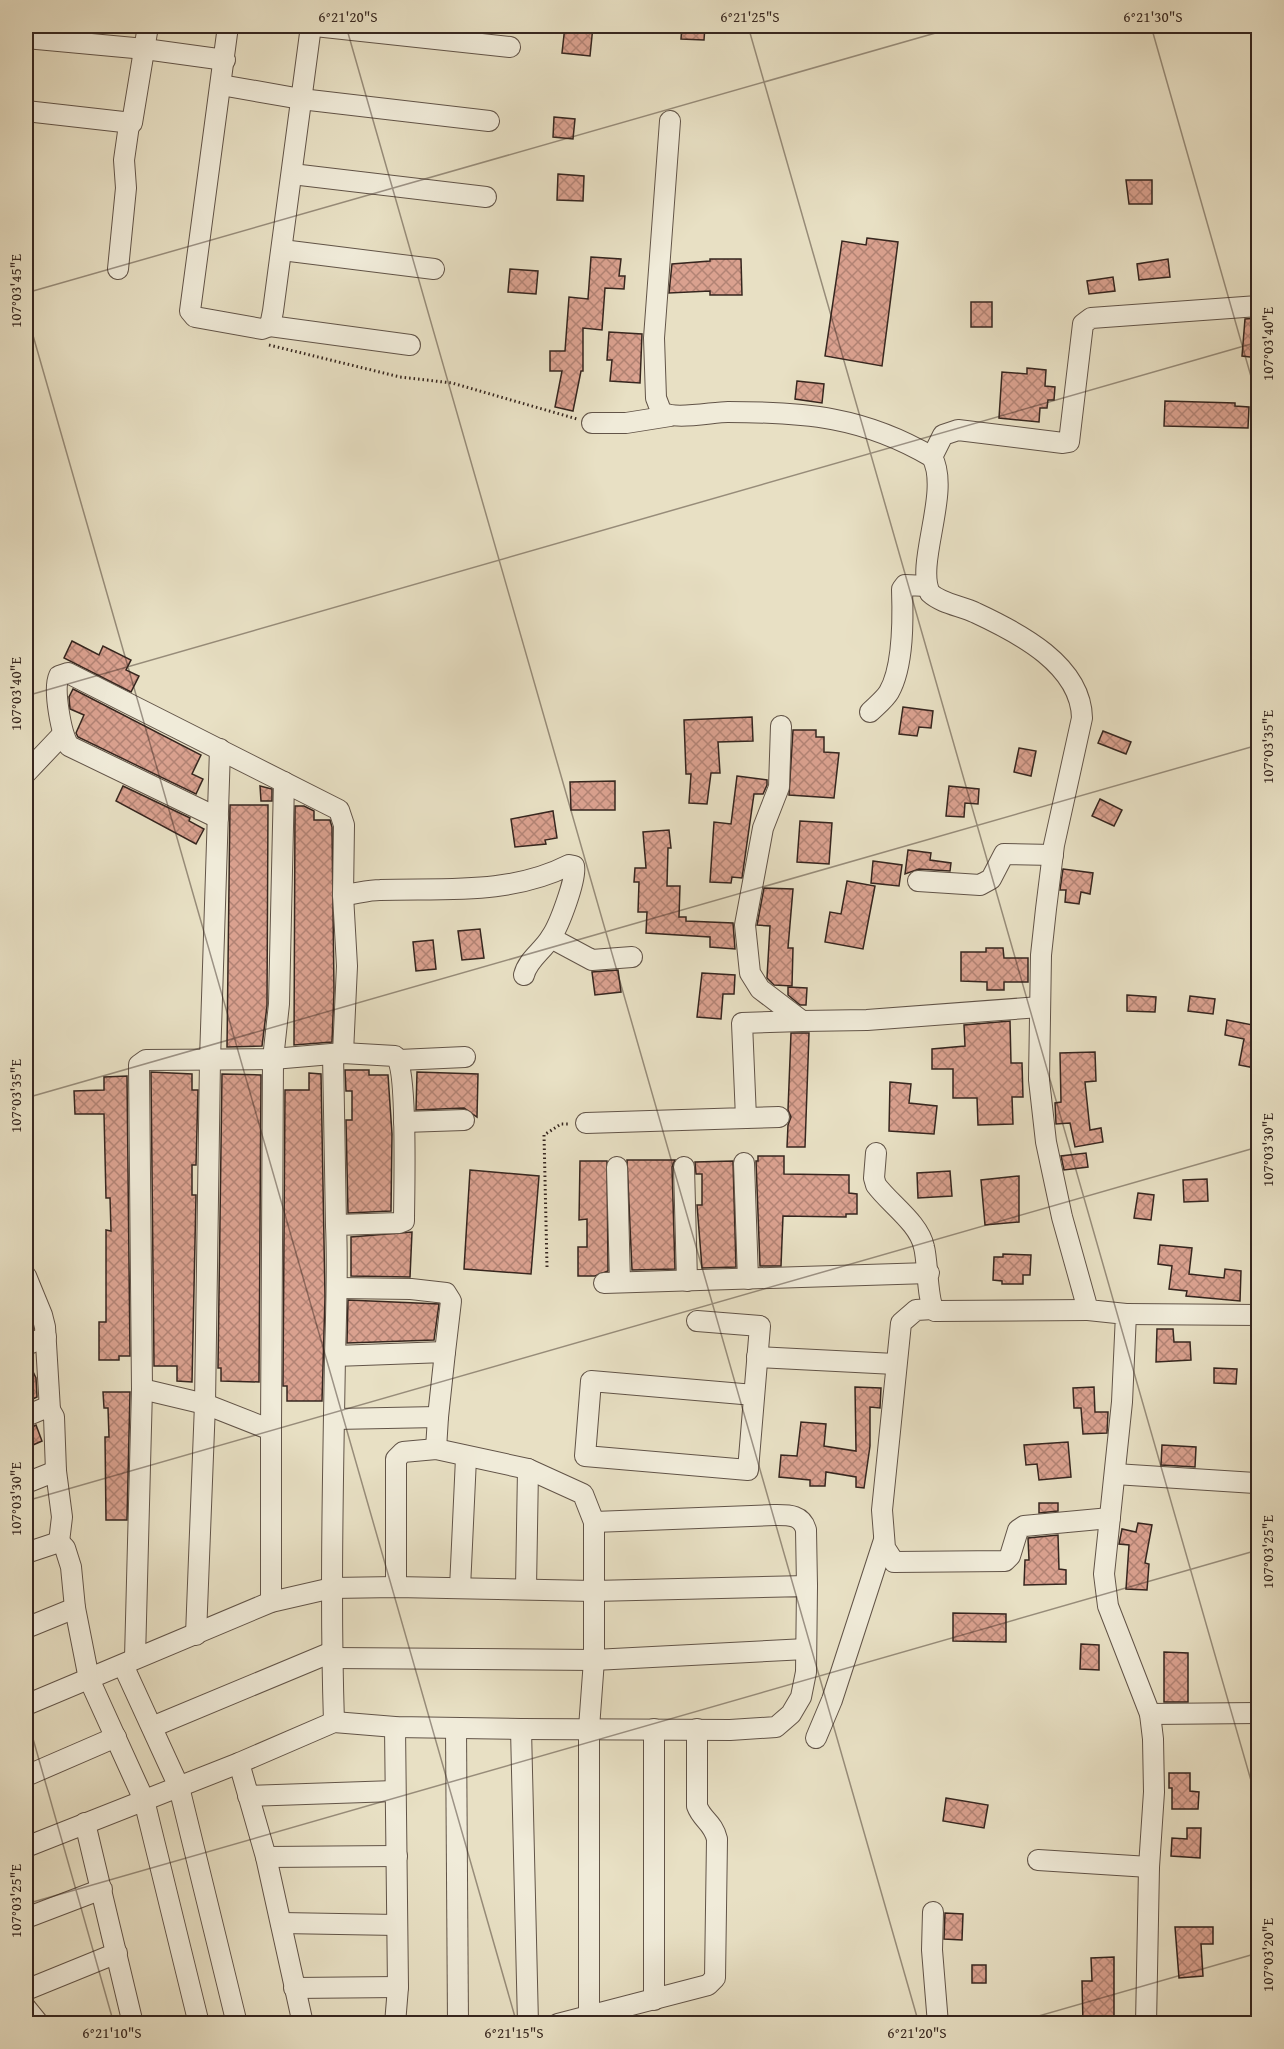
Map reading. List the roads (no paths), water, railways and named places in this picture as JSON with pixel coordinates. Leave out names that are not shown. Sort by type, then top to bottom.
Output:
[{"type":"street","points":[[118,268],[127,183],[124,160],[129,124],[134,120],[148,26]]},
{"type":"street","points":[[228,26],[190,311],[195,317],[257,329],[270,326],[410,345]]},
{"type":"street","points":[[270,326],[313,26],[510,47]]},
{"type":"street","points":[[26,38],[145,49],[225,60]]},
{"type":"street","points":[[221,85],[301,99],[489,121]]},
{"type":"street","points":[[26,111],[129,124]]},
{"type":"street","points":[[670,121],[654,338],[656,398],[661,411],[670,416]]},
{"type":"street","points":[[292,174],[486,197]]},
{"type":"street","points":[[282,250],[434,269]]},
{"type":"street","points":[[932,457],[943,435],[958,430],[1069,442],[1083,324],[1091,318],[1258,306]]},
{"type":"street","points":[[592,423],[626,423],[670,416],[727,412],[839,419],[891,434],[932,457],[939,474],[927,586],[933,596],[976,613],[1038,649],[1063,670],[1076,686],[1081,700],[1082,718],[1053,855],[1041,955],[1039,1080],[1046,1142],[1062,1217],[1088,1310]]},
{"type":"street","points":[[870,712],[889,692],[897,664],[902,628],[902,589],[905,585],[927,586]]},
{"type":"street","points":[[218,818],[75,751],[63,734],[57,684],[62,674],[68,673],[335,807],[341,814],[344,825],[343,895],[347,966],[338,1054],[336,1225],[338,1288],[335,1356],[332,1655],[334,1722]]},
{"type":"street","points":[[781,726],[780,787],[758,845],[745,935],[747,962],[755,983],[767,996],[788,1008],[802,1021]]},
{"type":"street","points":[[26,773],[63,734]]},
{"type":"street","points":[[196,1635],[205,1404],[210,1060],[220,749]]},
{"type":"street","points":[[271,1602],[273,1059],[279,1004],[284,782]]},
{"type":"street","points":[[918,880],[980,885],[991,879],[1004,854],[1053,855]]},
{"type":"street","points":[[343,895],[376,890],[454,890],[522,884],[574,866],[572,883],[551,938],[526,967],[524,975]]},
{"type":"street","points":[[551,938],[592,960],[632,957]]},
{"type":"street","points":[[746,1118],[742,1023],[867,1020],[1040,1007]]},
{"type":"street","points":[[237,2024],[176,1788],[126,1663],[142,1389],[138,1068],[146,1060],[273,1059],[338,1054],[396,1056],[399,1060],[404,1122],[404,1221],[336,1225]]},
{"type":"street","points":[[399,1060],[465,1057]]},
{"type":"street","points":[[586,1123],[779,1117]]},
{"type":"street","points":[[404,1122],[464,1120]]},
{"type":"street","points":[[876,1153],[874,1182],[918,1231],[924,1244],[929,1273],[930,1301],[933,1309]]},
{"type":"street","points":[[744,1163],[748,1279]]},
{"type":"street","points":[[617,1167],[612,1282],[929,1273]]},
{"type":"street","points":[[684,1167],[687,1281]]},
{"type":"street","points":[[26,1276],[42,1315],[46,1337],[50,1410],[54,1417],[56,1471],[62,1516],[59,1542]]},
{"type":"street","points":[[338,1288],[411,1289],[446,1293],[451,1301],[436,1449]]},
{"type":"street","points":[[1110,1518],[1029,1524],[1018,1530],[1010,1556],[1004,1561],[894,1562],[886,1552],[884,1540],[884,1481],[890,1446],[895,1364],[901,1323],[916,1310],[933,1309],[937,1311],[1088,1310],[1126,1314],[1258,1315]]},
{"type":"street","points":[[1126,1314],[1122,1402],[1104,1574],[1107,1599],[1150,1714],[1154,1792],[1149,1867],[1146,2024]]},
{"type":"street","points":[[697,1321],[760,1326],[748,1470],[585,1456],[591,1381],[754,1395]]},
{"type":"street","points":[[26,1345],[46,1337]]},
{"type":"street","points":[[335,1356],[445,1352]]},
{"type":"street","points":[[758,1357],[895,1364]]},
{"type":"street","points":[[142,1389],[205,1404],[271,1430]]},
{"type":"street","points":[[26,1416],[45,1408],[50,1410]]},
{"type":"street","points":[[335,1419],[438,1417]]},
{"type":"street","points":[[396,1587],[396,1459],[403,1452],[436,1449],[466,1458],[528,1469],[583,1494],[594,1522],[594,1660],[589,1728],[589,2016]]},
{"type":"street","points":[[460,1588],[466,1458]]},
{"type":"street","points":[[526,1588],[528,1469]]},
{"type":"street","points":[[26,1484],[56,1471]]},
{"type":"street","points":[[1114,1474],[1255,1483]]},
{"type":"street","points":[[26,1847],[239,1763],[334,1722],[395,1727],[521,1729],[772,1728],[791,1714],[801,1697],[806,1649],[806,1530],[800,1518],[774,1515],[594,1522]]},
{"type":"street","points":[[816,1738],[832,1700],[884,1540]]},
{"type":"street","points":[[26,1553],[59,1542]]},
{"type":"street","points":[[59,1542],[65,1548],[71,1567],[75,1608],[91,1678],[146,1799],[200,2024]]},
{"type":"street","points":[[26,1705],[271,1602],[333,1588],[526,1588],[593,1591],[807,1586]]},
{"type":"street","points":[[26,1628],[75,1608]]},
{"type":"street","points":[[152,1727],[332,1655],[594,1660],[806,1649]]},
{"type":"street","points":[[1150,1714],[1258,1713]]},
{"type":"street","points":[[395,1727],[398,1987],[395,2024]]},
{"type":"street","points":[[456,1728],[458,2024]]},
{"type":"street","points":[[521,1729],[528,2024]]},
{"type":"street","points":[[654,1729],[654,2000]]},
{"type":"street","points":[[558,2024],[589,2016],[627,2015],[654,2000],[708,1985],[716,1973],[717,1839],[712,1824],[699,1813],[697,1806],[697,1729]]},
{"type":"street","points":[[26,1776],[116,1737]]},
{"type":"street","points":[[239,1763],[266,1857],[303,2024]]},
{"type":"street","points":[[248,1796],[396,1791]]},
{"type":"street","points":[[85,1823],[117,1953],[126,2021]]},
{"type":"street","points":[[266,1857],[397,1856]]},
{"type":"street","points":[[1038,1860],[1149,1867]]},
{"type":"street","points":[[26,1918],[102,1890]]},
{"type":"street","points":[[933,1912],[932,1950],[938,2024]]},
{"type":"street","points":[[281,1923],[397,1925]]},
{"type":"street","points":[[26,1990],[117,1953]]},
{"type":"street","points":[[294,1988],[398,1987]]},
{"type":"street","points":[[26,2007],[39,2024]]}]
